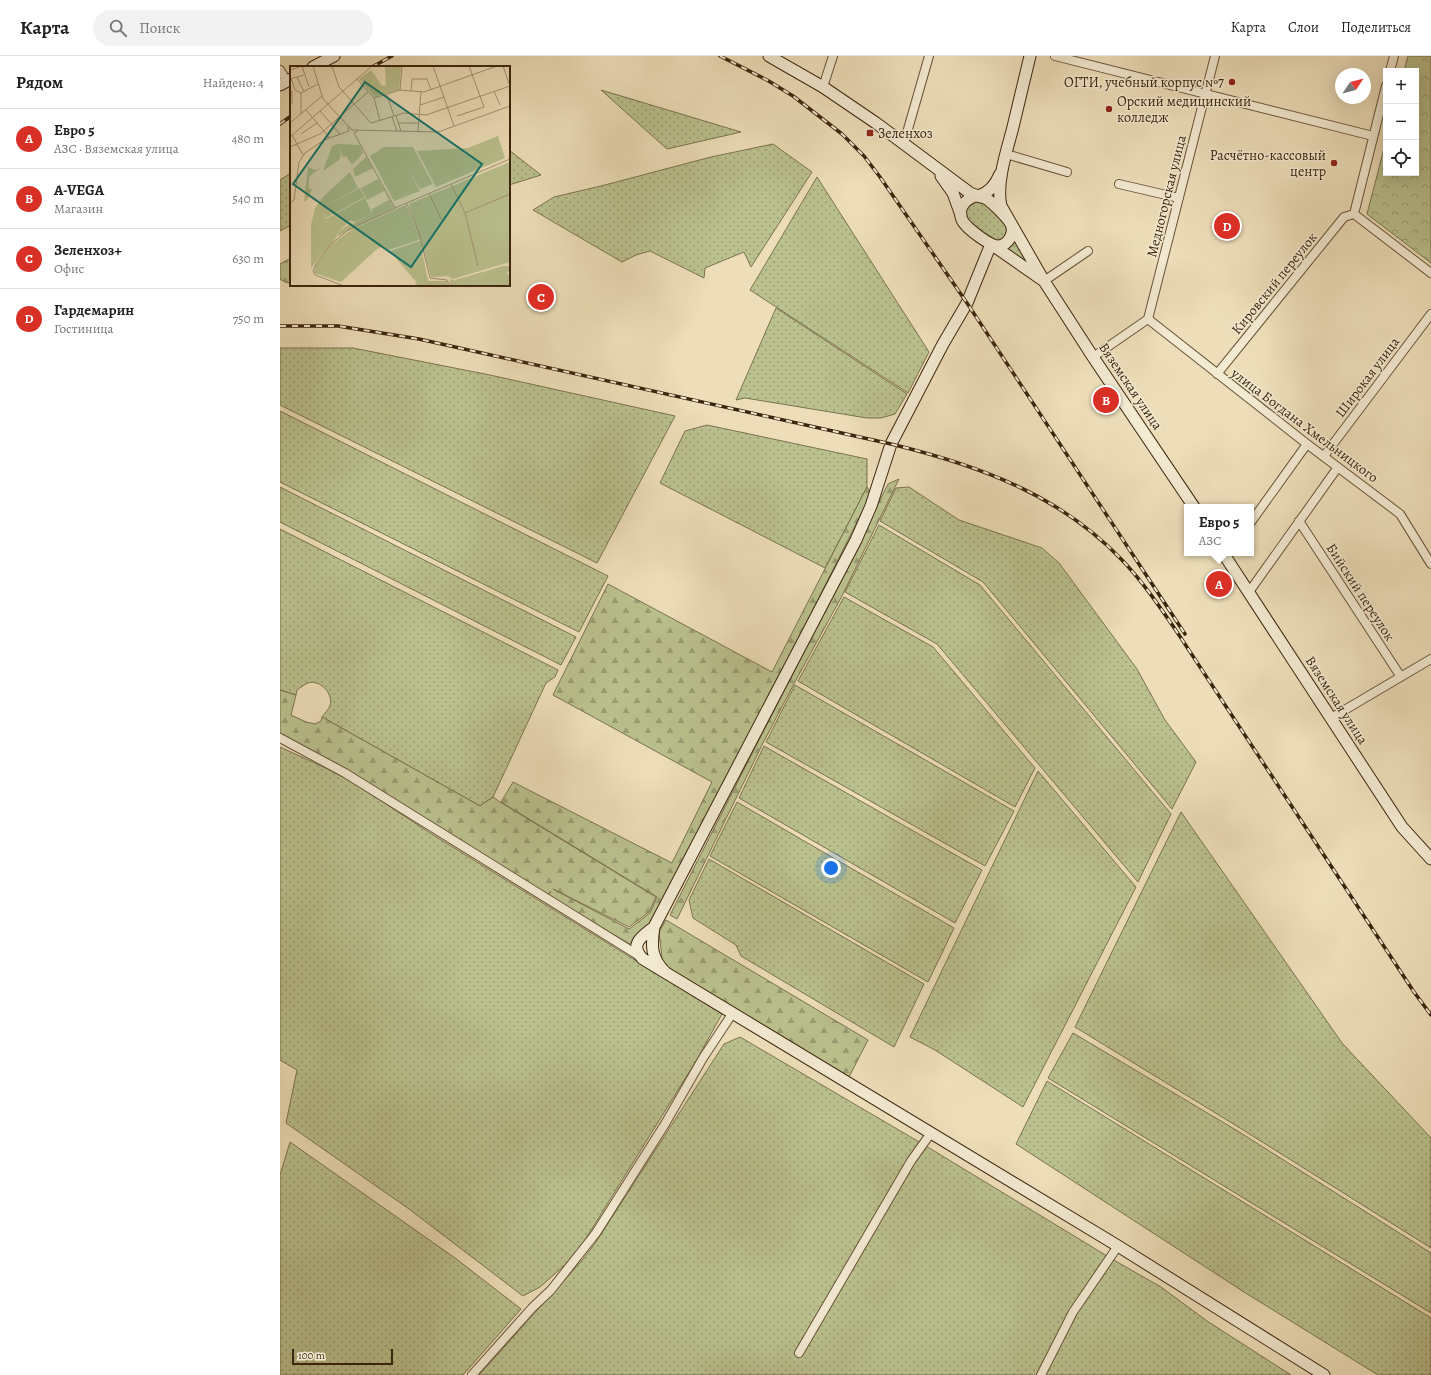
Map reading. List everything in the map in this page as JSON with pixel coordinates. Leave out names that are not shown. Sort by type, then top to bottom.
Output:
[{"type":"main road","points":[[315,66],[334,56]]},
{"type":"main road","points":[[770,56],[823,86],[904,143],[970,193],[988,200],[1010,223]]},
{"type":"main road","points":[[991,244],[999,246],[1008,242],[1011,236],[1012,231],[1010,223],[1003,210],[1000,200],[1001,180],[1030,56]]},
{"type":"main road","points":[[961,216],[961,209],[965,202],[970,198],[986,193],[995,183],[999,176],[1006,154]]},
{"type":"main road","points":[[930,163],[950,187],[958,204],[961,216],[967,226],[1044,281]]},
{"type":"main road","name":"Вяземская улица","points":[[1010,223],[1044,281],[1093,357],[1192,504]]},
{"type":"main road","points":[[991,244],[967,302],[943,344],[891,444],[871,506],[856,540],[654,927],[638,942],[636,946],[637,952],[643,959],[732,1014],[1118,1246],[1324,1375]]},
{"type":"main road","name":"Вяземская улица","points":[[1227,556],[1249,592],[1402,827],[1431,859]]},
{"type":"main road","points":[[654,927],[653,952],[657,964],[666,972]]},
{"type":"street","points":[[823,86],[833,56]]},
{"type":"street","points":[[904,143],[929,56]]},
{"type":"street","points":[[1055,56],[1373,136]]},
{"type":"street","name":"Медногорская улица","points":[[1148,318],[1215,56]]},
{"type":"street","points":[[1391,68],[1394,56]]},
{"type":"street","points":[[280,70],[286,81]]},
{"type":"street","points":[[1383,98],[1354,214],[1431,273]]},
{"type":"street","points":[[1006,154],[1067,172]]},
{"type":"street","points":[[1119,184],[1179,198]]},
{"type":"street","name":"Кировский переулок","points":[[1217,374],[1344,217],[1354,214]]},
{"type":"street","points":[[1044,281],[1088,250]]},
{"type":"street","name":"Широкая улица","points":[[1324,456],[1431,314]]},
{"type":"street","points":[[1093,357],[1148,318]]},
{"type":"street","name":"улица Богдана Хмельницкого","points":[[1148,318],[1217,374],[1400,514],[1431,564]]},
{"type":"street","points":[[1254,518],[1307,444]]},
{"type":"street","points":[[1249,592],[1338,467]]},
{"type":"street","name":"Бийский переулок","points":[[1299,521],[1401,677]]},
{"type":"street","points":[[1331,718],[1431,659]]},
{"type":"street","points":[[280,738],[345,773],[643,959]]},
{"type":"street","points":[[472,1375],[532,1308],[551,1290],[596,1233],[665,1124],[703,1058],[732,1014]]},
{"type":"street","points":[[799,1353],[910,1161],[930,1133]]},
{"type":"street","points":[[1041,1375],[1073,1312],[1118,1246]]},
{"type":"green space","points":[[1408,56],[1431,56],[1431,263],[1367,214],[1383,153],[1383,176],[1419,176],[1419,68],[1405,68]]},
{"type":"green space","points":[[601,90],[741,132],[667,149]]},
{"type":"green space","points":[[773,144],[812,172],[751,267],[744,252],[705,268],[704,278],[650,251],[636,255],[622,262],[533,210],[554,197],[711,157]]},
{"type":"green space","points":[[510,151],[541,175],[510,185]]},
{"type":"green space","points":[[290,174],[290,226],[280,231],[280,180]]},
{"type":"green space","points":[[817,177],[929,352],[908,393],[750,290]]},
{"type":"green space","points":[[975,201],[984,203],[1005,223],[1008,230],[1006,238],[995,242],[970,223],[965,216],[967,207]]},
{"type":"green space","points":[[1014,239],[1025,258],[1023,260],[1006,247]]},
{"type":"green space","points":[[290,259],[290,283],[280,279],[280,264]]},
{"type":"green space","points":[[776,308],[907,394],[895,414],[881,418],[867,418],[745,398],[736,400]]},
{"type":"green space","points":[[280,348],[353,348],[490,375],[675,416],[597,563],[280,405]]},
{"type":"green space","points":[[280,411],[608,576],[579,632],[280,482]]},
{"type":"green space","points":[[707,425],[867,459],[867,487],[825,568],[660,483],[685,431]]},
{"type":"green space","points":[[899,479],[842,596],[763,743],[677,919],[670,915],[888,484]]},
{"type":"green space","points":[[280,487],[576,637],[561,665],[280,522]]},
{"type":"green space","points":[[867,487],[871,494],[652,926],[630,944],[548,896],[551,891],[547,895],[280,735],[280,690],[296,695],[291,715],[306,722],[315,724],[321,721],[322,717],[480,806],[493,797],[500,802],[656,897],[649,912],[629,927],[553,889],[629,929],[650,913],[657,897],[501,802],[513,782],[672,863],[712,782],[553,695],[608,584],[772,672]]},
{"type":"green space","points":[[909,487],[959,520],[1042,548],[1059,563],[1137,669],[1165,720],[1196,762],[1172,809],[983,582],[880,521],[896,488]]},
{"type":"green space","points":[[879,525],[980,585],[1171,814],[1138,882],[937,644],[845,592]]},
{"type":"green space","points":[[280,529],[558,670],[555,677],[546,683],[493,797],[480,806],[322,717],[330,706],[331,701],[328,692],[321,685],[313,682],[305,684],[297,690],[296,695],[280,690]]},
{"type":"green space","points":[[844,597],[933,647],[1035,768],[1015,807],[798,681]]},
{"type":"green space","points":[[795,685],[1014,811],[985,866],[766,742]]},
{"type":"green space","points":[[764,746],[982,870],[955,923],[739,798]]},
{"type":"green space","points":[[280,747],[345,777],[430,833],[722,1014],[696,1061],[575,1256],[540,1287],[523,1296],[409,1209],[286,1123],[297,1070],[280,1060]]},
{"type":"green space","points":[[1038,771],[1136,887],[1023,1107],[935,1050],[910,1037]]},
{"type":"green space","points":[[737,802],[954,928],[928,982],[710,856]]},
{"type":"green space","points":[[1181,812],[1342,1043],[1431,1138],[1431,1248],[1240,1128],[1075,1027]]},
{"type":"green space","points":[[709,859],[924,984],[894,1047],[741,956],[736,945],[693,918],[689,900]]},
{"type":"green space","points":[[666,920],[868,1040],[849,1077],[663,967],[659,932]]},
{"type":"green space","points":[[1073,1033],[1236,1130],[1431,1253],[1431,1313],[1048,1078]]},
{"type":"green space","points":[[740,1037],[921,1143],[1112,1259],[1161,1287],[1207,1321],[1291,1375],[479,1375],[584,1258],[596,1242],[724,1044]]},
{"type":"green space","points":[[1047,1081],[1431,1318],[1431,1375],[1378,1375],[1244,1292],[1016,1144]]},
{"type":"green space","points":[[290,1142],[455,1258],[521,1309],[463,1375],[280,1375],[280,1175]]},
{"type":"railway","points":[[374,66],[392,56]]},
{"type":"railway","points":[[720,56],[767,80],[793,96],[842,134],[864,156],[967,303],[1185,634]]},
{"type":"railway","points":[[280,124],[290,117]]},
{"type":"railway","points":[[280,326],[338,326],[419,339],[891,444],[955,462],[1015,485],[1044,500],[1071,517],[1098,537],[1122,560],[1151,595],[1177,632],[1414,992],[1431,1015]]},
{"type":"place","name":"ОГТИ, учебный корпус №7","points":[[1232,82]]},
{"type":"place","name":"Орский медицинский колледж","points":[[1109,109]]},
{"type":"place","name":"Зеленхоз","points":[[870,133]]},
{"type":"place","name":"Расчётно-кассовый центр","points":[[1334,163]]},
{"type":"place","name":"Гардемарин","points":[[1227,226]]},
{"type":"place","name":"Зеленхоз+","points":[[541,297]]},
{"type":"place","name":"A-VEGA","points":[[1106,400]]},
{"type":"place","name":"Евро 5","points":[[1219,584]]}]
